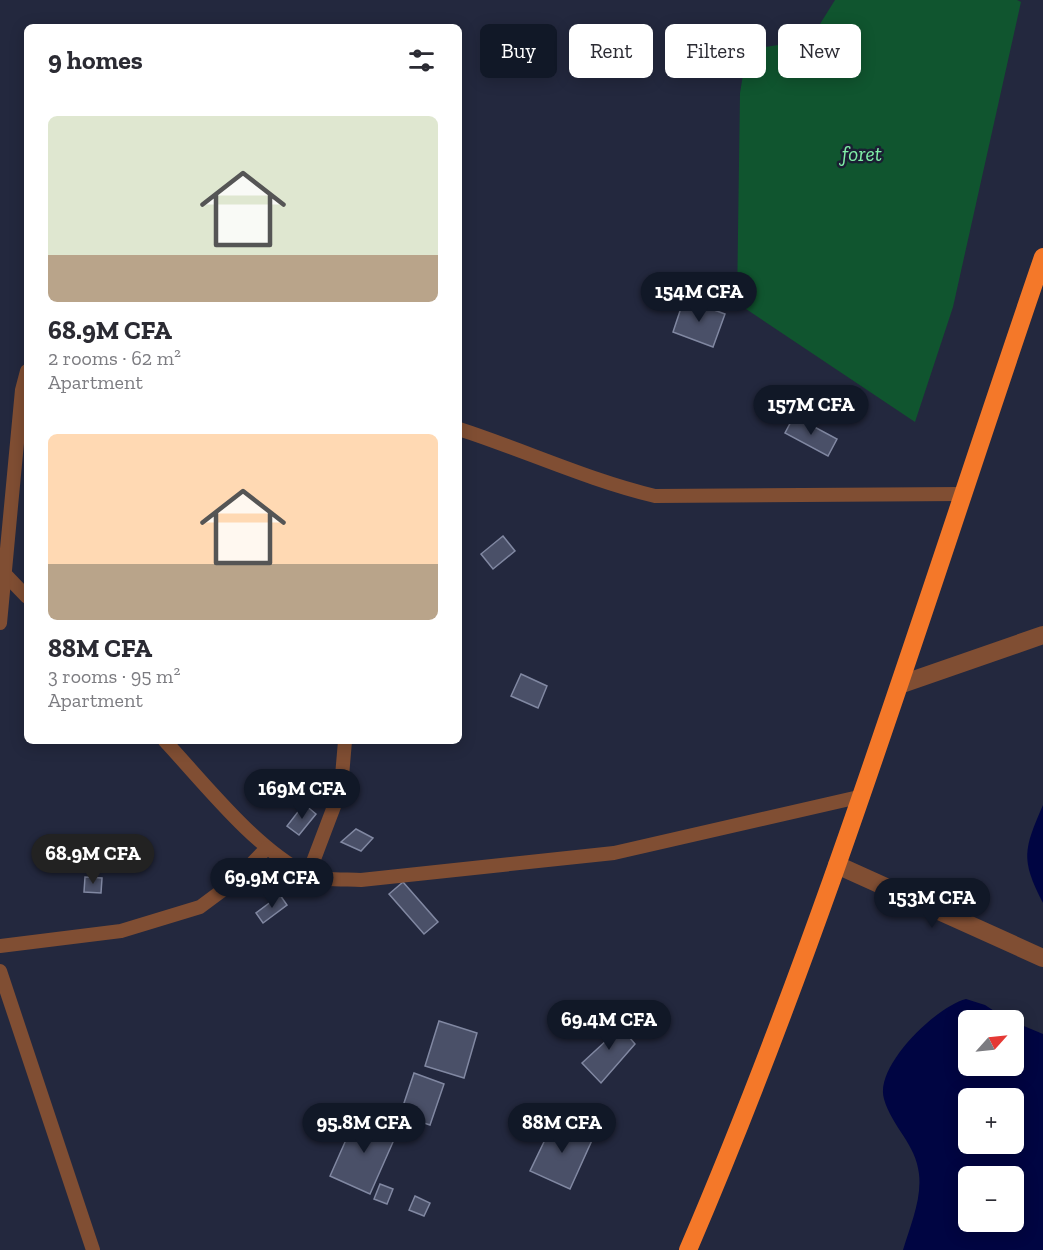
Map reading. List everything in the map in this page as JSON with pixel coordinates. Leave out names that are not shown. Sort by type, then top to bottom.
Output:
[{"type":"highway","points":[[688,1250],[863,796],[1043,257]]},
{"type":"street","points":[[902,684],[1043,635]]},
{"type":"street","points":[[837,865],[1043,958]]},
{"type":"lane","points":[[0,623],[3,572],[24,382]]},
{"type":"lane","points":[[462,430],[524,450],[620,488],[655,496],[962,494]]},
{"type":"lane","points":[[3,572],[24,594]]},
{"type":"lane","points":[[168,744],[267,848],[308,875],[361,880],[614,854],[863,796]]},
{"type":"lane","points":[[308,875],[341,788],[345,744]]},
{"type":"lane","points":[[0,946],[121,931],[200,907],[235,881],[267,848]]},
{"type":"lane","points":[[0,971],[93,1250]]},
{"type":"green space","name":"foret","points":[[835,0],[1017,0],[1021,2],[953,307],[915,422],[737,303],[740,93],[742,78],[766,78],[766,47],[778,45],[778,78],[861,78],[861,24],[820,24]]},
{"type":"shaded area","points":[[1043,805],[1043,903],[1031,875],[1027,854]]},
{"type":"shaded area","points":[[966,999],[993,1010],[958,1010],[958,1076],[1024,1076],[1024,1026],[1043,1034],[1043,1250],[903,1250],[917,1203],[919,1174],[909,1144],[888,1109],[883,1086],[889,1070],[910,1039],[940,1013]]},
{"type":"building","points":[[684,299],[725,314],[713,347],[673,332]]},
{"type":"building","points":[[794,416],[837,439],[828,456],[785,433]]},
{"type":"building","points":[[503,536],[515,551],[493,569],[481,554]]},
{"type":"building","points":[[521,674],[547,686],[538,708],[511,696]]},
{"type":"building","points":[[304,804],[316,814],[299,835],[287,826]]},
{"type":"building","points":[[356,829],[373,838],[361,851],[341,842]]},
{"type":"building","points":[[85,877],[102,878],[101,893],[84,892]]},
{"type":"building","points":[[403,882],[438,922],[424,934],[389,894]]},
{"type":"building","points":[[280,895],[287,905],[263,923],[256,913]]},
{"type":"building","points":[[613,1018],[635,1044],[601,1083],[582,1063],[608,1039],[600,1029]]},
{"type":"building","points":[[439,1021],[477,1033],[464,1078],[425,1066]]},
{"type":"building","points":[[414,1073],[444,1084],[430,1125],[400,1115]]},
{"type":"building","points":[[357,1115],[397,1133],[370,1194],[330,1176]]},
{"type":"building","points":[[555,1119],[593,1138],[570,1189],[530,1171]]},
{"type":"building","points":[[380,1184],[393,1189],[387,1204],[374,1199]]},
{"type":"building","points":[[415,1196],[430,1203],[424,1216],[409,1210]]}]
